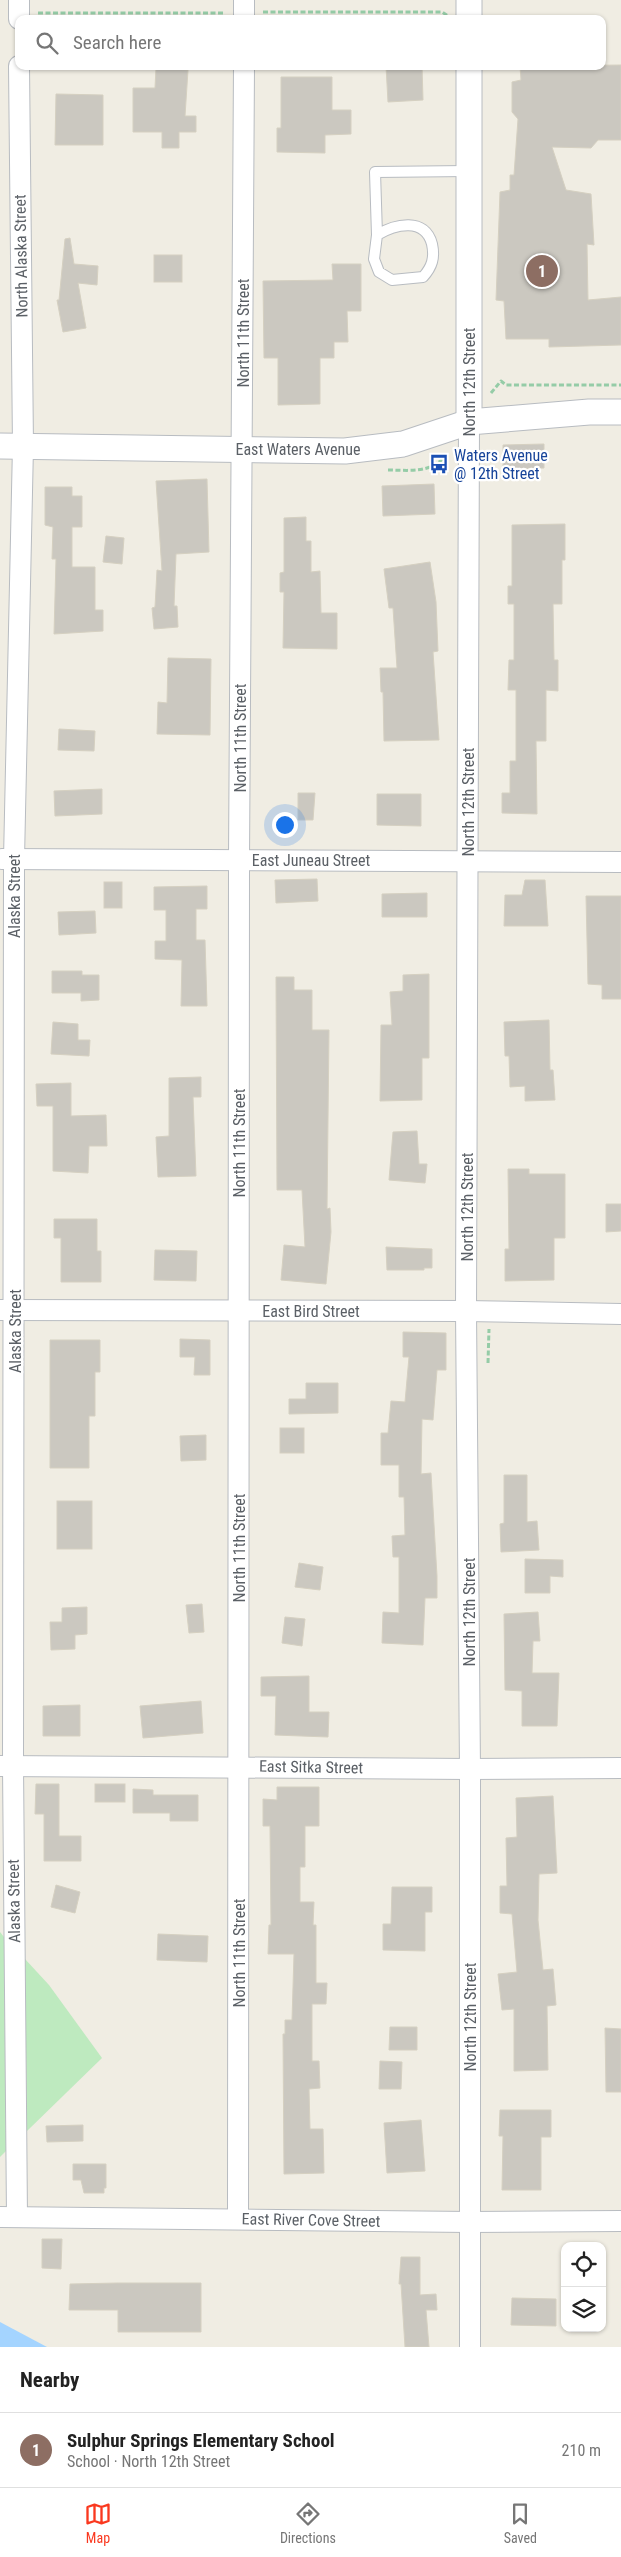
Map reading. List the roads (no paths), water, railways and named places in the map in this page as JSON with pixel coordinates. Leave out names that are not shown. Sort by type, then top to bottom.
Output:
[{"type":"street","points":[[461,15],[469,0]]},
{"type":"street","name":"North Alaska Street","points":[[11,446],[19,70]]},
{"type":"street","name":"North 11th Street","points":[[238,2219],[240,860],[244,70]]},
{"type":"street","name":"North 12th Street","points":[[469,70],[466,1311],[470,1770],[470,2347]]},
{"type":"street","name":"East Waters Avenue","points":[[11,446],[345,451],[404,444],[469,422],[570,413],[621,412]]},
{"type":"street","name":"Alaska Street","points":[[9,2217],[6,1766],[7,859],[11,446]]},
{"type":"street","name":"East Juneau Street","points":[[7,859],[621,862]]},
{"type":"street","name":"East Bird Street","points":[[8,1310],[466,1311],[621,1314]]},
{"type":"street","name":"East Sitka Street","points":[[6,1766],[239,1766],[470,1770],[621,1768]]},
{"type":"street","name":"East River Cove Street","points":[[9,2217],[469,2222],[621,2221]]},
{"type":"lane","points":[[377,235],[391,227],[420,227],[430,236],[434,252],[431,267],[423,277],[392,280],[379,272],[374,259],[377,235],[375,172],[468,171]]},
{"type":"water","points":[[0,2322],[47,2347],[0,2347]]},
{"type":"place","name":"Sulphur Springs Elementary School","points":[[542,271]]},
{"type":"place","name":"Waters Avenue @ 12th Street","points":[[439,464]]}]
